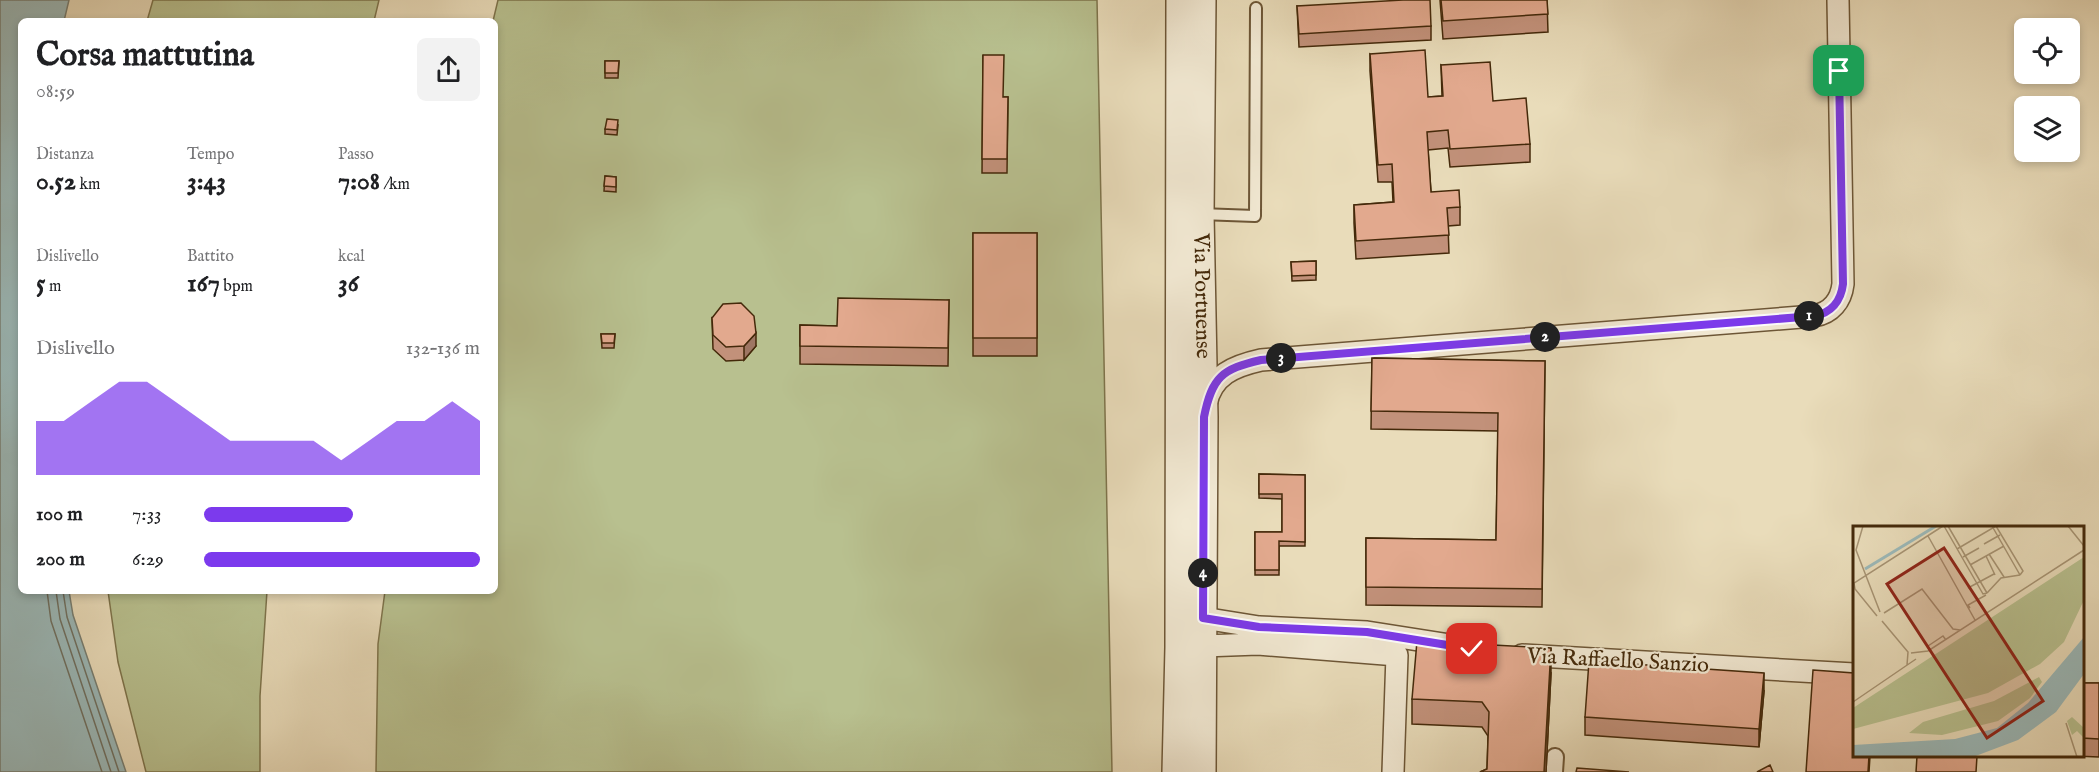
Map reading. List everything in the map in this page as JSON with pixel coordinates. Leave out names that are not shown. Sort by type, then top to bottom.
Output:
[{"type":"street","name":"Via Portuense","points":[[1176,772],[1179,635],[1180,0]]},
{"type":"street","name":"Via Portuense","points":[[1202,0],[1200,214],[1204,417],[1202,772]]},
{"type":"street","points":[[1204,417],[1208,394],[1221,376],[1233,368],[1261,360],[1814,316],[1826,312],[1836,304],[1843,284],[1838,0]]},
{"type":"street","points":[[1203,618],[1259,627],[1367,632],[1472,649]]},
{"type":"street","points":[[1203,646],[1258,644],[1397,655],[1393,772]]},
{"type":"street","name":"Via Raffaello Sanzio","points":[[1506,653],[1540,657],[1853,675]]},
{"type":"lane","points":[[1200,214],[1255,216],[1256,8]]},
{"type":"green space","points":[[153,0],[379,0],[375,18],[148,18]]},
{"type":"green space","points":[[498,0],[1097,0],[1112,772],[376,772],[378,644],[385,594],[498,594],[498,18],[494,18]]},
{"type":"green space","points":[[108,594],[267,594],[260,696],[260,772],[146,772],[118,662]]},
{"type":"water","points":[[0,0],[69,0],[65,18],[18,18],[18,594],[70,594],[73,615],[126,772],[0,772]]},
{"type":"building","points":[[1430,0],[1431,26],[1299,34],[1297,6]]},
{"type":"building","points":[[1441,0],[1547,0],[1548,14],[1443,21]]},
{"type":"building","points":[[1425,50],[1428,97],[1443,96],[1441,65],[1490,62],[1493,101],[1526,98],[1530,144],[1450,149],[1448,130],[1427,132],[1431,192],[1459,190],[1460,207],[1447,208],[1449,235],[1356,241],[1354,205],[1394,202],[1392,164],[1378,165],[1370,54]]},
{"type":"building","points":[[983,55],[1004,55],[1003,97],[1008,97],[1007,159],[982,159]]},
{"type":"building","points":[[605,61],[619,61],[618,73],[605,73]]},
{"type":"building","points":[[607,119],[618,120],[617,130],[605,129]]},
{"type":"building","points":[[605,176],[616,177],[616,187],[604,186]]},
{"type":"building","points":[[973,233],[1037,233],[1037,338],[973,338]]},
{"type":"building","points":[[1316,261],[1316,275],[1292,276],[1291,262]]},
{"type":"building","points":[[838,298],[949,300],[948,348],[800,346],[800,325],[837,326]]},
{"type":"building","points":[[741,303],[754,316],[756,333],[744,346],[726,347],[713,335],[712,318],[723,304]]},
{"type":"building","points":[[601,334],[615,334],[614,343],[602,343]]},
{"type":"building","points":[[1372,358],[1545,361],[1542,589],[1366,587],[1366,538],[1496,540],[1498,413],[1371,411]]},
{"type":"building","points":[[1259,474],[1305,475],[1305,542],[1279,541],[1279,570],[1255,570],[1255,532],[1282,532],[1282,494],[1259,494]]},
{"type":"building","points":[[1417,641],[1551,648],[1544,772],[1480,772],[1487,769],[1489,712],[1482,702],[1412,699]]},
{"type":"building","points":[[1589,661],[1764,673],[1759,729],[1585,717]]},
{"type":"building","points":[[1813,670],[1853,673],[1853,757],[1869,757],[1868,772],[1806,772]]},
{"type":"building","points":[[2084,683],[2099,683],[2099,739],[2084,738]]},
{"type":"building","points":[[1917,757],[1977,757],[1976,772],[1916,772]]},
{"type":"building","points":[[1770,765],[1773,772],[1757,772]]},
{"type":"building","points":[[1577,768],[1629,772],[1576,772]]},
{"type":"route","points":[[1472,649],[1367,632],[1259,627],[1203,618],[1204,417],[1208,394],[1216,381],[1230,369],[1261,360],[1821,315],[1836,304],[1843,284],[1839,71]]}]
